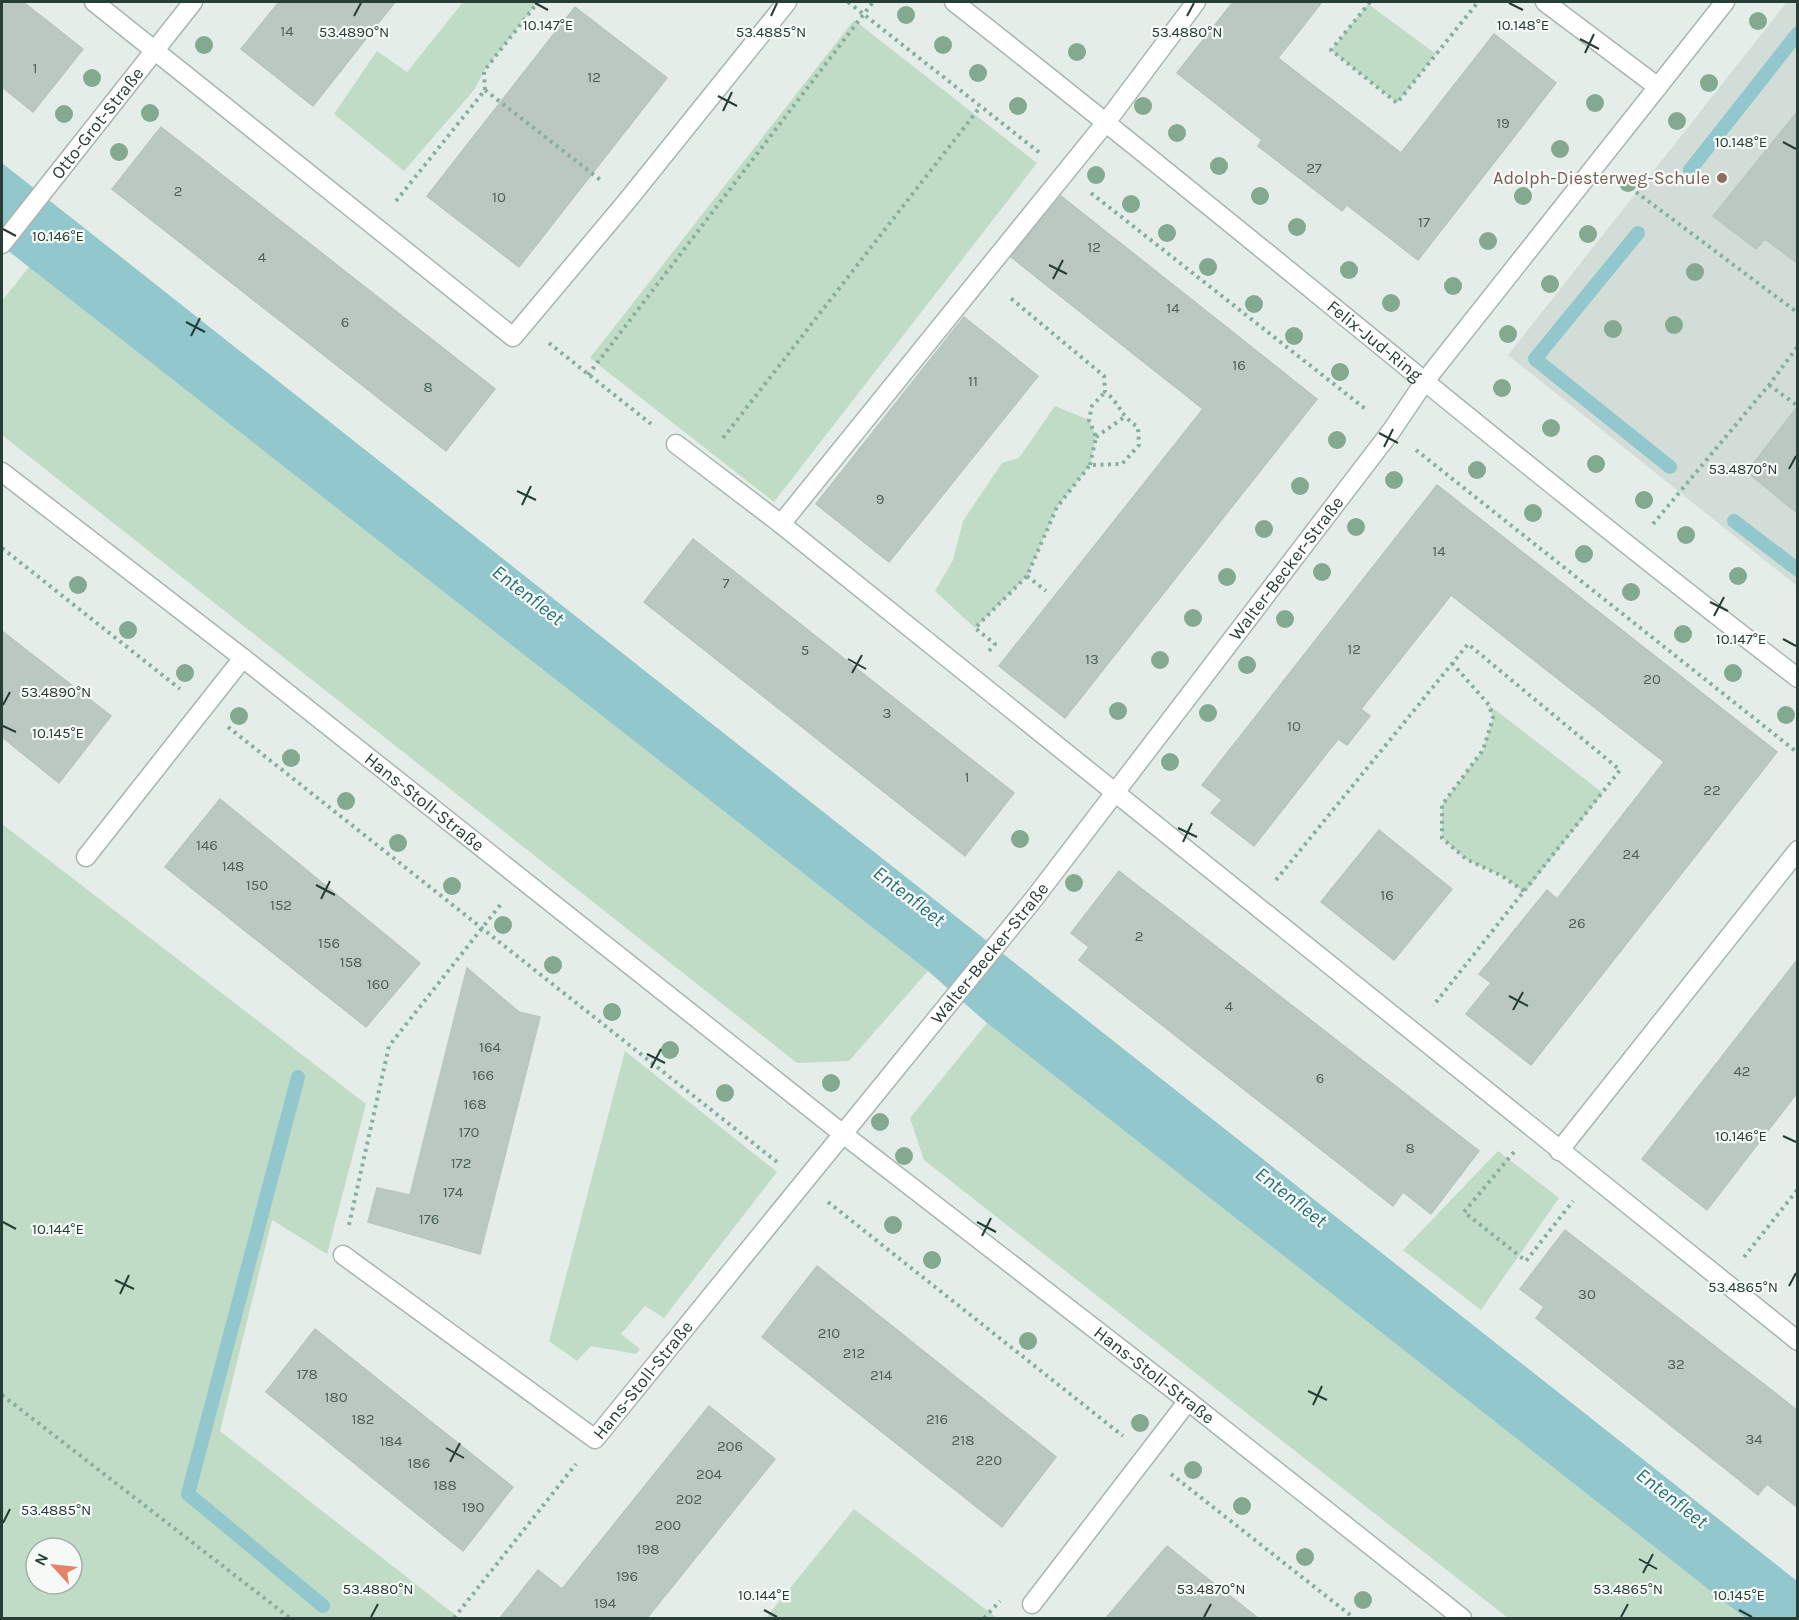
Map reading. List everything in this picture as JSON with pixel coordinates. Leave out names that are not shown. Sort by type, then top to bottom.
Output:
[{"type":"street","points":[[94,2],[513,337],[627,201],[787,2]]},
{"type":"street","name":"Otto-Grot-Straße","points":[[2,244],[193,2]]},
{"type":"street","name":"Felix-Jud-Ring","points":[[954,2],[1107,121],[1631,550],[1797,678]]},
{"type":"street","points":[[781,524],[1107,121],[1196,2]]},
{"type":"street","points":[[1545,2],[1658,87]]},
{"type":"street","name":"Walter-Becker-Straße","points":[[843,1134],[1033,900],[1392,430],[1425,381],[1725,2]]},
{"type":"street","points":[[676,444],[781,524],[1797,1341]]},
{"type":"street","name":"Hans-Stoll-Straße","points":[[2,472],[243,658],[522,877],[843,1134],[1188,1401],[1462,1618]]},
{"type":"street","points":[[86,857],[243,658]]},
{"type":"street","points":[[1559,1151],[1797,850]]},
{"type":"street","name":"Hans-Stoll-Straße","points":[[343,1255],[595,1438],[843,1134]]},
{"type":"street","points":[[1032,1604],[1188,1401]]},
{"type":"path","points":[[374,227],[486,90],[484,71],[537,2]]},
{"type":"path","points":[[848,2],[1392,430],[1797,753]]},
{"type":"path","points":[[588,375],[873,2]]},
{"type":"path","points":[[1370,2],[1331,50],[1397,103],[1478,2]]},
{"type":"path","points":[[486,90],[627,201]]},
{"type":"path","points":[[702,464],[980,107]]},
{"type":"path","points":[[1597,163],[1797,313]]},
{"type":"path","points":[[975,628],[1027,576],[1057,507],[1090,465],[1096,437],[1089,420],[1092,406],[1105,392],[1104,376],[1031,315]]},
{"type":"path","points":[[525,324],[676,444]]},
{"type":"path","points":[[1631,550],[1769,385],[1797,346]]},
{"type":"path","points":[[1769,385],[1797,406]]},
{"type":"path","points":[[1090,465],[1122,464],[1138,445],[1138,427],[1123,418],[1116,401],[1105,392]]},
{"type":"path","points":[[1096,437],[1123,418]]},
{"type":"path","points":[[2,548],[1354,1618]]},
{"type":"path","points":[[1027,576],[1047,591]]},
{"type":"path","points":[[1290,862],[1468,644],[1620,770],[1453,983]]},
{"type":"path","points":[[1452,663],[1489,705],[1493,718],[1483,750],[1442,804],[1442,838],[1466,859],[1502,876],[1525,892]]},
{"type":"path","points":[[343,1255],[389,1046],[522,877]]},
{"type":"path","points":[[1532,1129],[1464,1212],[1526,1261],[1592,1177]]},
{"type":"path","points":[[1765,1230],[1797,1189]]},
{"type":"path","points":[[2,1395],[290,1618]]},
{"type":"path","points":[[454,1618],[595,1438]]},
{"type":"shaded area","name":"Adolph-Diesterweg-Schule","points":[[1787,2],[1797,2],[1797,586],[1508,355]]},
{"type":"green space","points":[[463,2],[538,2],[484,71],[474,90],[404,171],[334,114],[377,51],[407,72]]},
{"type":"green space","points":[[1368,4],[1436,54],[1397,103],[1331,50]]},
{"type":"green space","points":[[854,20],[1037,163],[774,502],[590,358]]},
{"type":"green space","points":[[29,267],[928,971],[849,1061],[797,1063],[2,435],[2,301]]},
{"type":"green space","points":[[1055,406],[1089,420],[1096,437],[1090,465],[1057,507],[1027,576],[975,628],[935,591],[953,560],[963,521],[1002,463],[1019,458]]},
{"type":"green space","points":[[1489,705],[1603,793],[1525,892],[1502,876],[1466,859],[1442,838],[1442,805],[1483,750],[1493,718]]},
{"type":"green space","points":[[2,824],[366,1104],[327,1254],[272,1220],[220,1431],[459,1618],[2,1618]]},
{"type":"green space","points":[[987,1023],[1745,1618],[1508,1618],[924,1160],[910,1118]]},
{"type":"green space","points":[[625,1051],[777,1172],[664,1318],[645,1306],[621,1334],[640,1349],[636,1354],[591,1346],[577,1361],[549,1341]]},
{"type":"green space","points":[[1498,1151],[1559,1198],[1481,1310],[1403,1250]]},
{"type":"green space","points":[[854,1509],[997,1618],[766,1618]]},
{"type":"water","name":"Entenfleet","points":[[2,163],[1797,1581],[1797,1618],[1745,1618],[987,1023],[928,971],[2,246]]},
{"type":"building","points":[[2,2],[23,2],[83,49],[33,112],[2,87]]},
{"type":"building","points":[[279,2],[395,2],[313,106],[241,49]]},
{"type":"building","points":[[1233,2],[1322,2],[1278,58],[1401,153],[1494,34],[1556,83],[1418,260],[1347,205],[1342,211],[1258,146],[1262,140],[1177,73]]},
{"type":"building","points":[[575,7],[667,78],[519,267],[427,196]]},
{"type":"building","points":[[1797,112],[1797,263],[1765,239],[1756,249],[1713,216]]},
{"type":"building","points":[[161,127],[495,389],[446,451],[112,189]]},
{"type":"building","points":[[1061,196],[1317,399],[1065,718],[999,666],[1203,409],[1011,257]]},
{"type":"building","points":[[964,317],[1038,376],[889,562],[816,504]]},
{"type":"building","points":[[1797,407],[1797,513],[1747,472]]},
{"type":"building","points":[[1437,485],[1777,752],[1531,1065],[1466,1014],[1491,983],[1479,974],[1547,890],[1557,899],[1664,762],[1451,595],[1361,709],[1370,716],[1347,745],[1338,739],[1254,846],[1211,813],[1222,800],[1202,785]]},
{"type":"building","points":[[693,539],[1014,793],[965,856],[644,602]]},
{"type":"building","points":[[2,631],[111,716],[59,783],[2,737]]},
{"type":"building","points":[[220,799],[420,963],[366,1027],[165,867]]},
{"type":"building","points":[[1379,830],[1452,889],[1394,960],[1321,902]]},
{"type":"building","points":[[1119,871],[1479,1151],[1431,1214],[1403,1192],[1393,1206],[1079,960],[1089,947],[1071,933]]},
{"type":"building","points":[[1797,960],[1797,1093],[1707,1210],[1642,1159]]},
{"type":"building","points":[[467,968],[519,1012],[540,1017],[480,1254],[368,1222],[377,1188],[410,1195]]},
{"type":"building","points":[[1565,1230],[1797,1410],[1797,1507],[1767,1484],[1758,1495],[1536,1318],[1544,1307],[1520,1289]]},
{"type":"building","points":[[817,1266],[1056,1457],[1002,1527],[762,1337]]},
{"type":"building","points":[[315,1329],[513,1487],[463,1551],[266,1392]]},
{"type":"building","points":[[709,1406],[775,1459],[647,1618],[500,1618],[538,1570],[562,1589]]},
{"type":"building","points":[[1167,1546],[1207,1578],[1258,1618],[1106,1618]]},
{"type":"waterway","points":[[1690,170],[1798,33]]},
{"type":"waterway","points":[[1638,233],[1535,359],[1670,467]]},
{"type":"waterway","points":[[1734,521],[1798,570]]},
{"type":"waterway","points":[[298,1077],[188,1494],[323,1606]]},
{"type":"place","name":"Adolph-Diesterweg-Schule","points":[[1722,178]]}]
